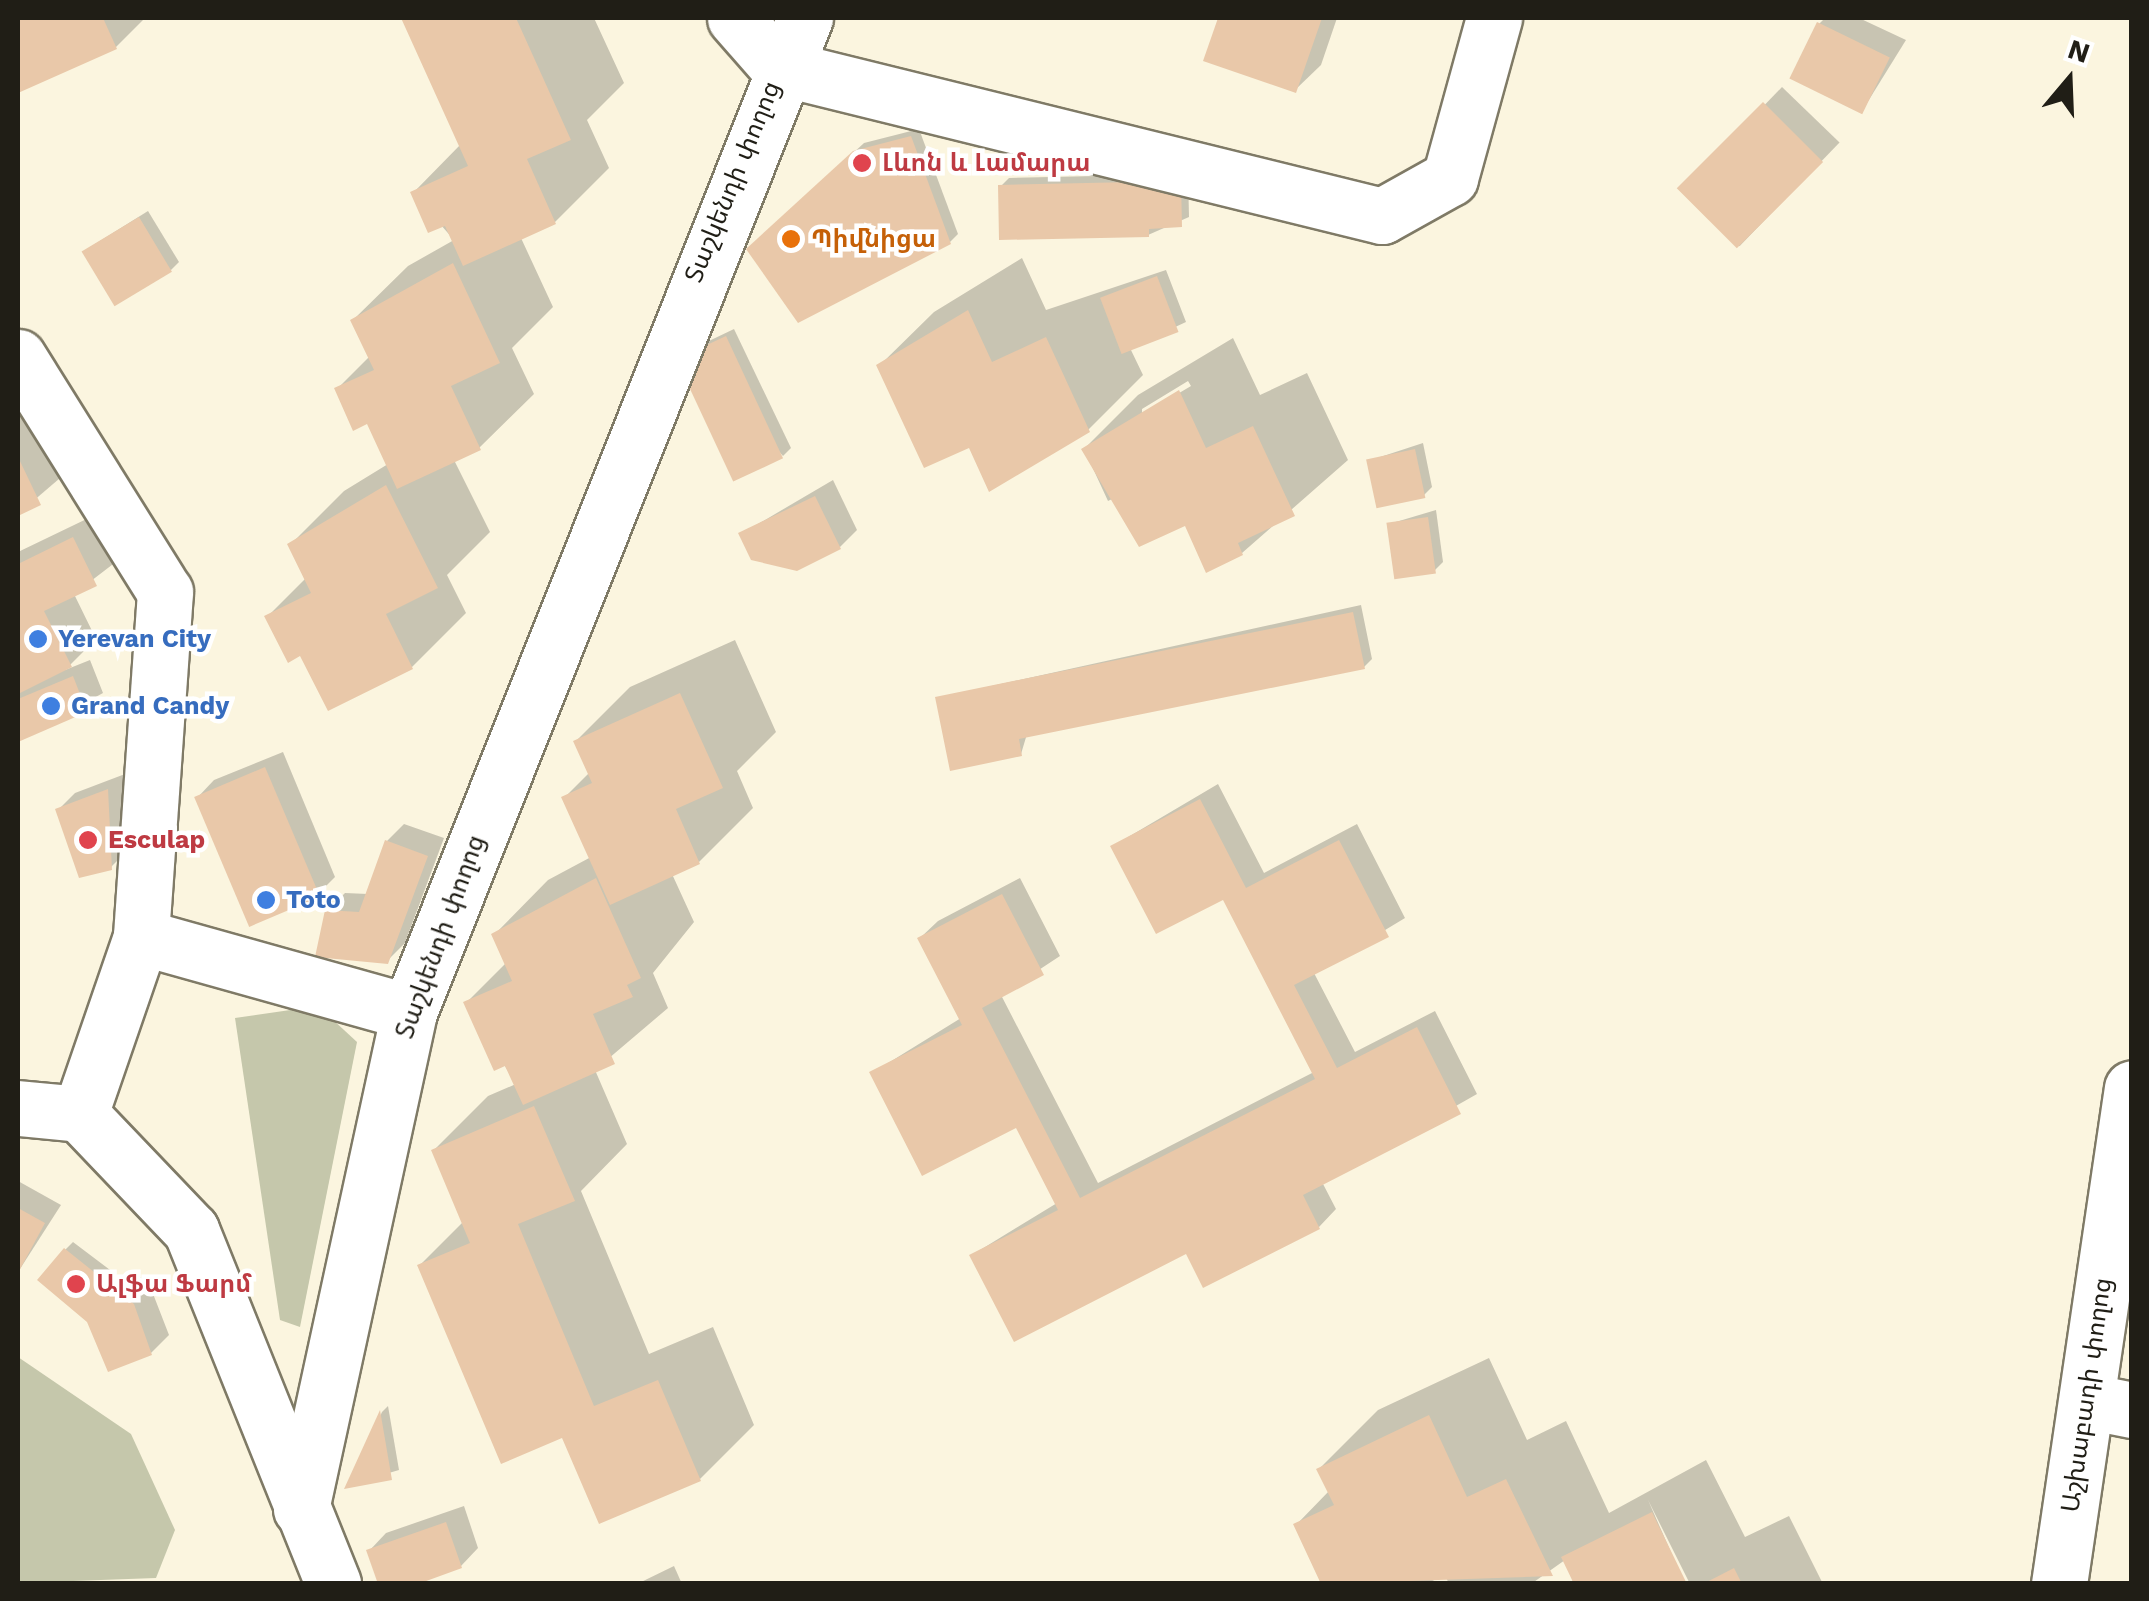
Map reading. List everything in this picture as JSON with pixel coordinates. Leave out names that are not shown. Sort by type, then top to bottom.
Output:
[{"type":"street","name":"Տաշկենդի փողոց","points":[[736,18],[778,67]]},
{"type":"street","name":"Տաշկենդի փողոց","points":[[301,1509],[410,1012],[778,67],[805,18]]},
{"type":"street","points":[[778,67],[1382,216],[1450,178],[1494,18]]},
{"type":"street","points":[[18,357],[165,592],[141,937],[80,1114]]},
{"type":"street","points":[[141,937],[410,1012]]},
{"type":"street","name":"Աշխաբադի փողոց","points":[[2060,1584],[2109,1406],[2132,1088]]},
{"type":"street","points":[[18,1108],[80,1114],[190,1230],[333,1584]]},
{"type":"green space","points":[[318,1006],[357,1042],[300,1327],[280,1320],[235,1018]]},
{"type":"green space","points":[[18,1357],[131,1434],[175,1530],[156,1578],[18,1583]]},
{"type":"building","points":[[18,18],[103,18],[117,49],[18,93]]},
{"type":"building","points":[[401,18],[516,18],[571,140],[527,159],[556,224],[463,266],[445,226],[428,233],[410,192],[468,166]]},
{"type":"building","points":[[1218,18],[1322,18],[1296,93],[1203,61]]},
{"type":"building","points":[[1817,22],[1890,58],[1862,114],[1789,79]]},
{"type":"building","points":[[1763,102],[1823,162],[1737,248],[1677,188]]},
{"type":"building","points":[[911,136],[951,244],[798,323],[746,249],[853,151]]},
{"type":"building","points":[[1181,181],[1182,227],[1149,229],[1149,237],[999,240],[998,185]]},
{"type":"building","points":[[139,217],[172,272],[115,306],[82,252]]},
{"type":"building","points":[[453,263],[500,363],[451,386],[481,450],[397,489],[367,424],[353,431],[334,388],[374,370],[350,320]]},
{"type":"building","points":[[1157,276],[1179,332],[1122,354],[1100,298]]},
{"type":"building","points":[[968,310],[992,362],[1046,337],[1090,432],[989,492],[969,448],[924,468],[876,365]]},
{"type":"building","points":[[726,336],[783,458],[733,482],[676,359]]},
{"type":"building","points":[[1179,390],[1206,448],[1253,426],[1295,516],[1238,543],[1243,555],[1206,573],[1185,526],[1139,547],[1081,449]]},
{"type":"building","points":[[1415,449],[1425,498],[1376,508],[1366,459]]},
{"type":"building","points":[[18,457],[41,505],[18,516]]},
{"type":"building","points":[[386,485],[438,588],[386,614],[413,669],[328,711],[300,656],[288,663],[264,616],[311,593],[287,544]]},
{"type":"building","points":[[815,496],[841,549],[797,571],[751,560],[738,533]]},
{"type":"building","points":[[1428,517],[1436,573],[1394,579],[1386,523]]},
{"type":"building","name":"Yerevan City","points":[[73,537],[97,586],[44,611],[72,667],[18,694],[18,564]]},
{"type":"building","points":[[1353,612],[1365,669],[1019,739],[1022,756],[950,771],[935,697]]},
{"type":"building","name":"Grand Candy","points":[[73,676],[87,712],[18,742],[18,699]]},
{"type":"building","points":[[680,693],[723,788],[676,809],[700,864],[610,905],[561,797],[592,783],[573,741]]},
{"type":"building","points":[[265,767],[320,897],[249,927],[194,797]]},
{"type":"building","name":"Esculap","points":[[108,789],[112,870],[79,878],[55,809]]},
{"type":"building","points":[[1200,799],[1246,888],[1339,840],[1389,937],[1294,985],[1337,1068],[1417,1027],[1461,1114],[1303,1195],[1320,1229],[1203,1288],[1186,1254],[1014,1342],[969,1255],[1058,1210],[1016,1128],[922,1176],[869,1072],[962,1025],[917,938],[1002,894],[1044,975],[982,1008],[1080,1198],[1315,1079],[1223,900],[1156,934],[1110,846]]},
{"type":"building","points":[[385,840],[428,856],[388,964],[315,957],[325,910],[359,912]]},
{"type":"building","points":[[596,878],[641,978],[627,985],[633,997],[593,1014],[615,1064],[523,1105],[505,1066],[494,1071],[463,1002],[512,981],[491,934]]},
{"type":"building","points":[[534,1106],[575,1201],[518,1224],[594,1406],[658,1380],[701,1481],[599,1524],[562,1438],[501,1464],[417,1265],[470,1243],[431,1150]]},
{"type":"building","points":[[18,1208],[45,1223],[18,1273]]},
{"type":"building","points":[[64,1248],[134,1304],[152,1355],[108,1372],[87,1322],[37,1280]]},
{"type":"building","points":[[380,1410],[392,1480],[344,1489]]},
{"type":"building","points":[[1429,1415],[1467,1497],[1506,1479],[1553,1576],[1321,1584],[1293,1524],[1334,1505],[1316,1469]]},
{"type":"building","points":[[1652,1512],[1687,1584],[1574,1584],[1561,1557]]},
{"type":"building","points":[[446,1522],[462,1568],[418,1584],[378,1584],[366,1550]]},
{"type":"building","points":[[1734,1568],[1742,1584],[1703,1584]]},
{"type":"place","name":"Լևոն և Լամարա","points":[[862,163]]},
{"type":"place","name":"Պիվնիցա","points":[[791,239]]},
{"type":"place","name":"Yerevan City","points":[[38,639]]},
{"type":"place","name":"Grand Candy","points":[[51,706]]},
{"type":"place","name":"Esculap","points":[[88,840]]},
{"type":"place","name":"Toto","points":[[266,900]]},
{"type":"place","name":"Ալֆա Ֆարմ","points":[[76,1284]]}]
